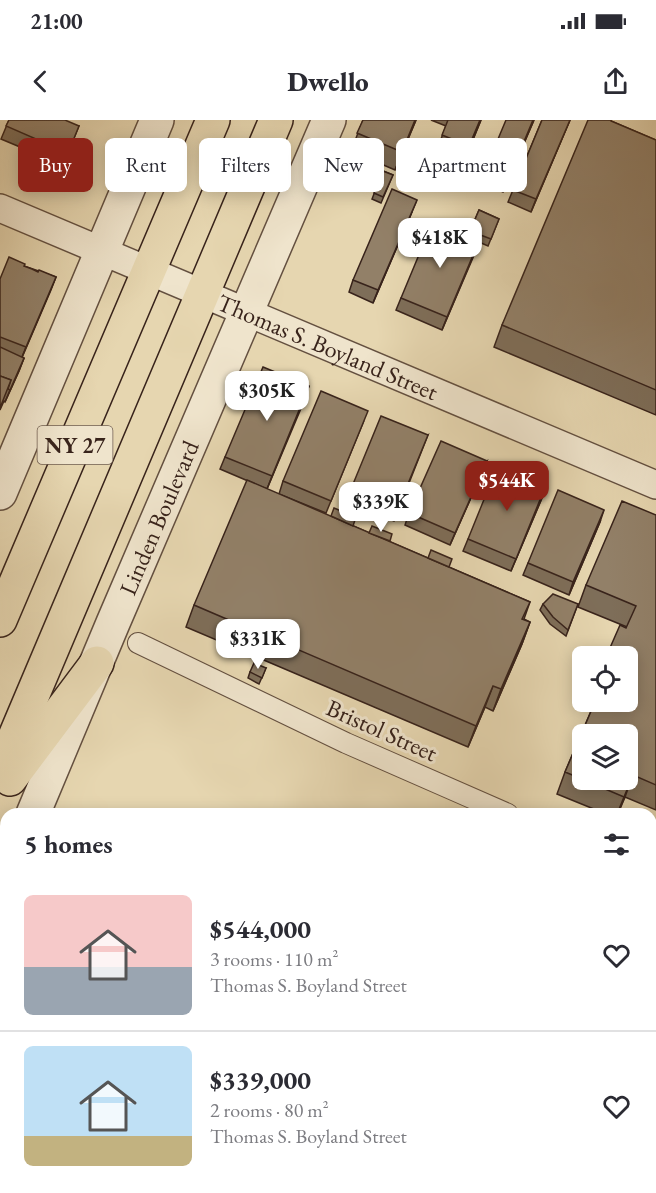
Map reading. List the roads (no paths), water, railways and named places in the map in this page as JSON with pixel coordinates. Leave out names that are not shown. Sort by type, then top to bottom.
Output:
[{"type":"highway","name":"NY 27","points":[[0,620],[213,120]]},
{"type":"highway","name":"Linden Boulevard","points":[[0,772],[276,120]]},
{"type":"highway","points":[[0,792],[97,663]]},
{"type":"street","points":[[0,494],[157,120]]},
{"type":"street","name":"Linden Boulevard","points":[[36,808],[329,120]]},
{"type":"street","name":"Thomas S. Boyland Street","points":[[0,208],[656,484]]},
{"type":"street","name":"Bristol Street","points":[[138,643],[346,743],[494,808]]}]
